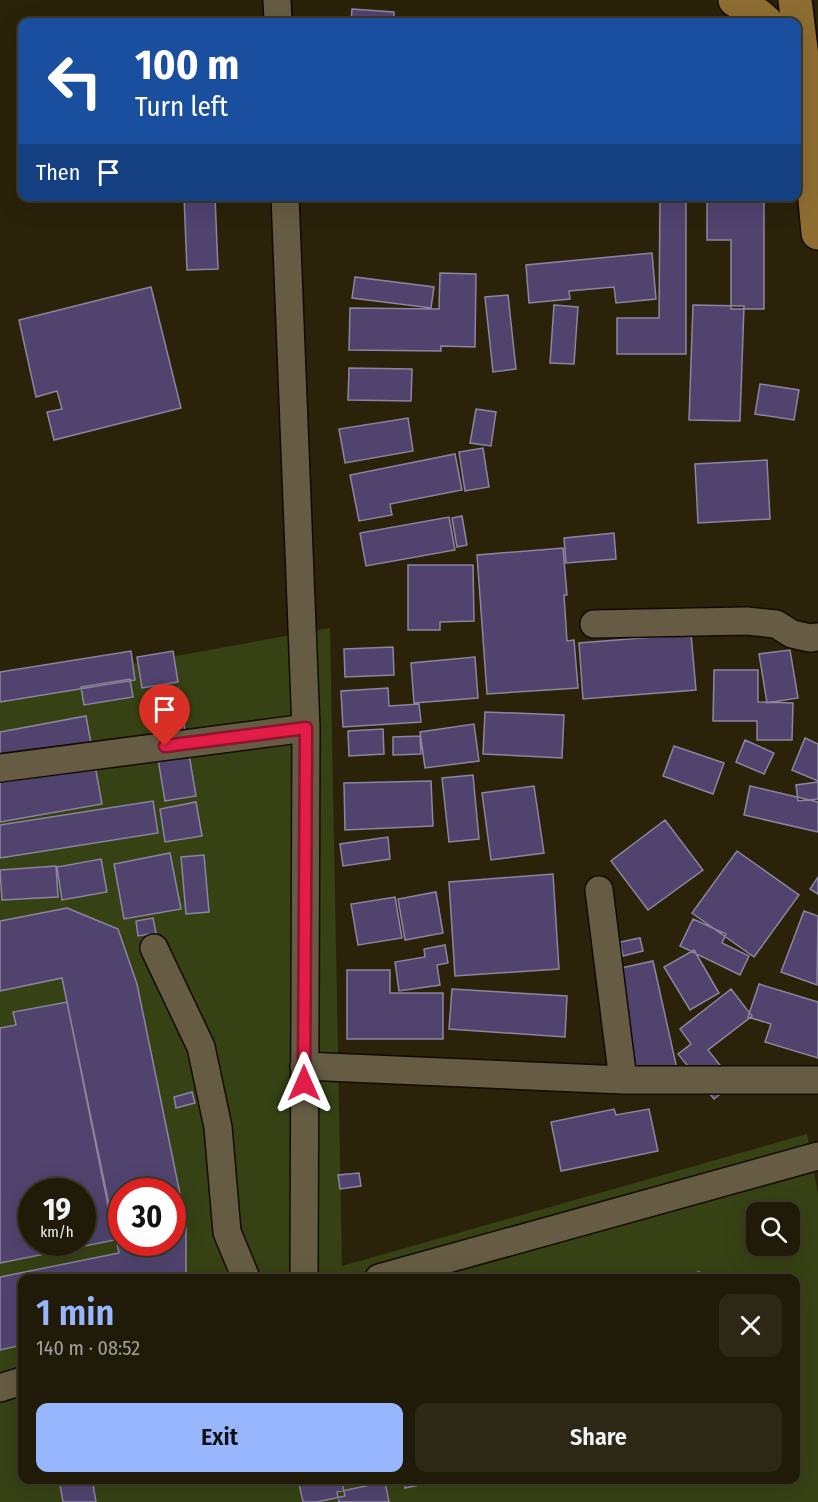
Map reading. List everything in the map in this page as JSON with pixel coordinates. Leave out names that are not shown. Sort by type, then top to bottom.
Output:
[{"type":"main road","points":[[735,0],[761,18]]},
{"type":"main road","points":[[795,0],[797,18]]},
{"type":"main road","points":[[801,61],[814,155],[818,233]]},
{"type":"street","points":[[277,0],[278,18]]},
{"type":"street","points":[[285,201],[306,728],[304,1274]]},
{"type":"street","points":[[594,624],[746,621],[776,624],[792,634],[810,638],[818,637]]},
{"type":"street","points":[[0,768],[306,728]]},
{"type":"street","points":[[599,890],[623,1080]]},
{"type":"street","points":[[154,948],[201,1047],[218,1127],[226,1232],[244,1274]]},
{"type":"street","points":[[304,1066],[623,1080],[818,1080]]},
{"type":"street","points":[[393,1274],[818,1156]]},
{"type":"street","points":[[0,1388],[18,1382]]},
{"type":"green space","points":[[330,628],[342,1266],[807,1134],[818,1195],[818,1502],[0,1502],[0,688]]},
{"type":"building","points":[[352,9],[394,12],[394,18],[351,18]]},
{"type":"building","points":[[184,201],[215,201],[218,269],[187,270]]},
{"type":"building","points":[[660,201],[686,201],[686,354],[617,354],[617,318],[659,318]]},
{"type":"building","points":[[707,201],[764,201],[764,309],[731,309],[731,240],[707,240]]},
{"type":"building","points":[[652,253],[656,299],[616,303],[614,287],[569,291],[570,299],[529,303],[526,265]]},
{"type":"building","points":[[440,273],[476,274],[475,347],[441,346],[441,351],[349,350],[350,308],[439,309]]},
{"type":"building","points":[[355,277],[434,287],[431,308],[352,298]]},
{"type":"building","points":[[151,287],[181,408],[54,440],[47,412],[62,409],[57,391],[36,397],[19,320]]},
{"type":"building","points":[[508,295],[516,369],[493,372],[485,297]]},
{"type":"building","points":[[554,305],[578,307],[574,364],[550,363]]},
{"type":"building","points":[[693,305],[744,306],[740,421],[689,420]]},
{"type":"building","points":[[349,368],[412,369],[411,401],[348,400]]},
{"type":"building","points":[[760,384],[799,390],[794,420],[755,414]]},
{"type":"building","points":[[476,409],[496,412],[491,446],[470,443]]},
{"type":"building","points":[[408,418],[413,451],[345,463],[339,429]]},
{"type":"building","points":[[483,448],[489,487],[465,491],[459,452]]},
{"type":"building","points":[[455,454],[462,490],[390,504],[392,515],[359,521],[350,475]]},
{"type":"building","points":[[767,460],[770,519],[698,523],[695,464]]},
{"type":"building","points":[[462,516],[467,545],[457,547],[452,518]]},
{"type":"building","points":[[449,517],[455,550],[366,566],[360,533]]},
{"type":"building","points":[[614,533],[616,559],[566,563],[564,538]]},
{"type":"building","points":[[563,548],[567,595],[564,595],[567,641],[574,640],[578,688],[487,694],[477,555]]},
{"type":"building","points":[[408,565],[473,565],[474,621],[440,622],[440,630],[408,630]]},
{"type":"building","points":[[691,634],[696,690],[583,699],[579,643]]},
{"type":"building","points":[[393,647],[394,675],[345,677],[344,649]]},
{"type":"building","points":[[790,650],[798,698],[767,703],[759,654]]},
{"type":"building","points":[[131,651],[135,680],[0,702],[0,672]]},
{"type":"building","points":[[173,651],[178,682],[142,688],[137,657]]},
{"type":"building","points":[[475,657],[478,698],[414,703],[411,663]]},
{"type":"building","points":[[714,670],[758,670],[758,702],[793,703],[792,740],[757,740],[757,721],[713,721]]},
{"type":"building","points":[[130,679],[133,697],[84,705],[81,687]]},
{"type":"building","points":[[178,688],[196,796],[165,801],[147,693]]},
{"type":"building","points":[[388,688],[389,706],[419,704],[421,722],[343,727],[341,691]]},
{"type":"building","points":[[485,712],[564,715],[562,758],[483,754]]},
{"type":"building","points":[[86,716],[102,804],[0,822],[0,732]]},
{"type":"building","points":[[474,724],[479,761],[425,768],[420,732]]},
{"type":"building","points":[[383,729],[384,754],[349,756],[348,731]]},
{"type":"building","points":[[420,736],[421,754],[393,755],[393,737]]},
{"type":"building","points":[[805,738],[818,744],[818,781],[792,770]]},
{"type":"building","points":[[745,740],[774,753],[764,774],[736,762]]},
{"type":"building","points":[[674,746],[724,763],[713,794],[663,776]]},
{"type":"building","points":[[473,775],[479,839],[449,842],[442,778]]},
{"type":"building","points":[[431,781],[433,826],[345,830],[344,783]]},
{"type":"building","points":[[818,782],[818,799],[798,801],[796,785]]},
{"type":"building","points":[[534,786],[544,853],[491,860],[482,793]]},
{"type":"building","points":[[750,786],[818,802],[818,832],[744,815]]},
{"type":"building","points":[[153,801],[158,833],[0,858],[0,825]]},
{"type":"building","points":[[196,802],[202,836],[165,842],[160,809]]},
{"type":"building","points":[[665,820],[703,870],[648,910],[611,861]]},
{"type":"building","points":[[388,837],[390,859],[343,866],[340,844]]},
{"type":"building","points":[[737,851],[799,895],[754,957],[692,913]]},
{"type":"building","points":[[170,853],[181,909],[124,919],[114,864]]},
{"type":"building","points":[[204,855],[209,912],[186,914],[181,857]]},
{"type":"building","points":[[101,859],[107,892],[62,900],[57,867]]},
{"type":"building","points":[[56,866],[58,897],[2,900],[0,870]]},
{"type":"building","points":[[553,874],[559,969],[455,976],[449,882]]},
{"type":"building","points":[[818,877],[818,894],[810,889]]},
{"type":"building","points":[[436,892],[443,933],[405,940],[398,899]]},
{"type":"building","points":[[395,897],[402,938],[358,945],[351,904]]},
{"type":"building","points":[[67,908],[118,929],[137,984],[177,1178],[108,1178],[108,1200],[62,978],[0,991],[0,921]]},
{"type":"building","points":[[804,911],[818,916],[817,985],[781,972]]},
{"type":"building","points":[[153,918],[156,933],[138,936],[136,921]]},
{"type":"building","points":[[693,919],[726,934],[722,943],[749,956],[740,975],[680,946]]},
{"type":"building","points":[[640,938],[643,951],[623,956],[620,942]]},
{"type":"building","points":[[445,945],[448,963],[437,965],[440,985],[399,991],[395,962],[425,957],[424,949]]},
{"type":"building","points":[[694,950],[719,993],[690,1010],[664,967]]},
{"type":"building","points":[[653,961],[679,1078],[636,1076],[612,970]]},
{"type":"building","points":[[347,970],[390,970],[390,993],[443,993],[443,1039],[347,1039]]},
{"type":"building","points":[[759,984],[818,1002],[818,1058],[765,1042],[771,1024],[748,1017]]},
{"type":"building","points":[[452,989],[567,996],[565,1037],[449,1029]]},
{"type":"building","points":[[731,989],[752,1016],[708,1050],[734,1083],[714,1099],[678,1054],[691,1044],[680,1029]]},
{"type":"building","points":[[67,1002],[108,1205],[108,1241],[96,1244],[96,1178],[18,1178],[18,1256],[35,1256],[0,1263],[0,1028],[16,1025],[13,1012]]},
{"type":"building","points":[[192,1092],[195,1103],[176,1108],[174,1097]]},
{"type":"building","points":[[614,1109],[616,1115],[649,1109],[658,1151],[561,1171],[551,1122]]},
{"type":"building","points":[[359,1173],[361,1186],[340,1189],[338,1175]]},
{"type":"building","points":[[108,1255],[186,1256],[186,1274],[18,1274],[18,1346],[0,1350],[0,1277]]},
{"type":"building","points":[[60,1484],[93,1484],[96,1502],[63,1502]]},
{"type":"building","points":[[299,1484],[342,1484],[345,1496],[317,1502],[303,1502]]},
{"type":"building","points":[[385,1484],[389,1502],[339,1502],[337,1492]]},
{"type":"building","points":[[405,1484],[424,1484],[405,1488]]},
{"type":"route","points":[[165,746],[306,728],[304,1083]]}]
